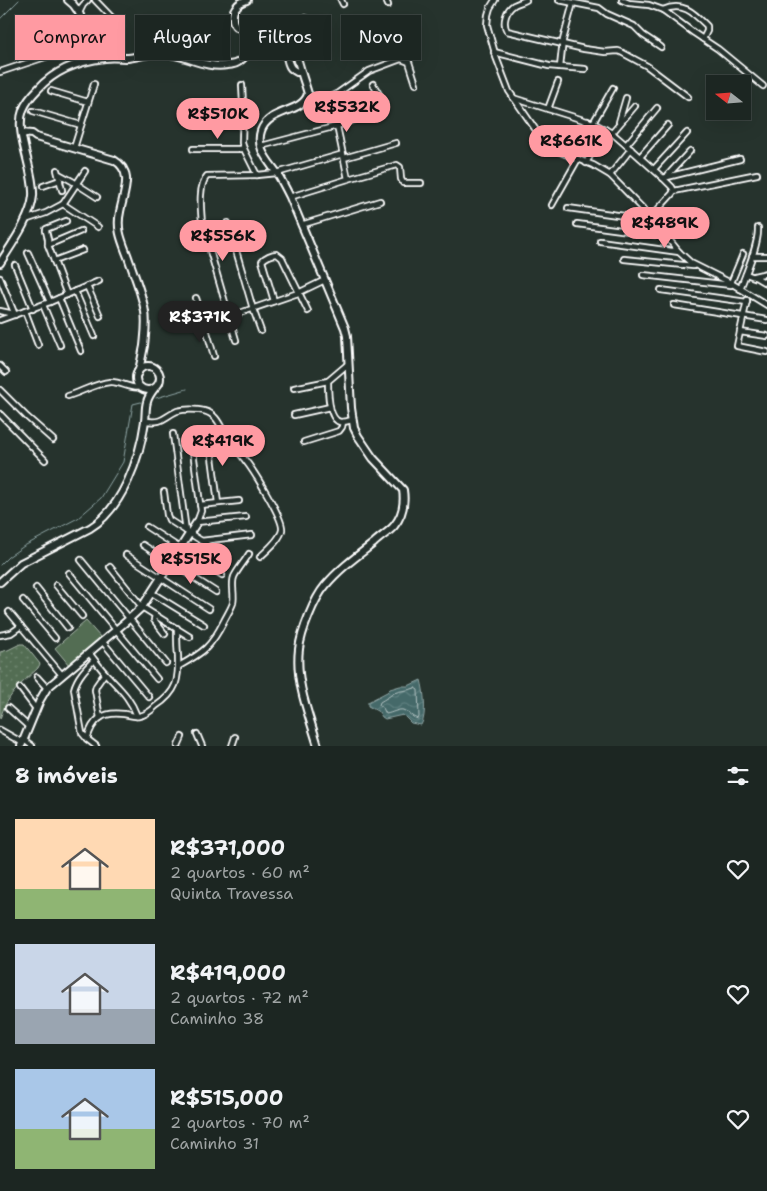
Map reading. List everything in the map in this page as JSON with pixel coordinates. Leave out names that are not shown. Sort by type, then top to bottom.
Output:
[{"type":"main road","points":[[68,0],[76,7],[79,13]]},
{"type":"main road","points":[[240,27],[235,25],[233,20],[236,3],[247,0]]},
{"type":"main road","points":[[125,58],[163,52],[216,66],[228,65],[241,60],[257,44],[268,39],[278,41],[283,45],[289,64],[299,72]]},
{"type":"main road","points":[[0,263],[25,220],[32,201],[33,194],[20,123],[22,110],[33,93],[46,80],[60,70],[87,60]]},
{"type":"main road","points":[[296,60],[308,94],[307,97],[302,104],[268,120],[260,135],[261,146],[290,197],[345,328],[352,420],[356,432],[368,452],[403,490],[404,504],[394,526],[345,566],[324,586],[313,606],[299,649],[299,681],[318,746]]},
{"type":"main road","points":[[0,582],[21,564],[90,528],[101,520],[129,480],[146,421],[146,402],[142,388],[136,378],[142,355],[146,326],[145,310],[119,231],[126,173],[122,166],[114,160],[36,137],[32,134],[22,133]]},
{"type":"main road","points":[[24,143],[36,137]]},
{"type":"main road","points":[[142,355],[150,367],[156,370],[160,376],[159,383],[146,402]]},
{"type":"main road","points":[[138,372],[143,368],[150,367]]},
{"type":"main road","points":[[142,388],[146,390],[154,389]]},
{"type":"main road","points":[[22,743],[47,688],[142,607],[162,578],[188,532],[197,522]]},
{"type":"street","points":[[79,13],[88,0]]},
{"type":"street","points":[[95,0],[110,15]]},
{"type":"street","points":[[495,0],[490,8],[487,25],[494,52],[513,98],[546,143],[558,151],[586,162],[610,175],[652,218],[679,252],[695,266],[732,284],[767,305]]},
{"type":"street","points":[[526,0],[510,8],[505,21],[506,30],[605,52],[618,50],[647,66],[688,97]]},
{"type":"street","points":[[559,0],[601,9],[607,14],[634,26],[643,35],[661,47]]},
{"type":"street","points":[[622,0],[664,10],[763,86]]},
{"type":"street","points":[[560,67],[568,19],[573,3]]},
{"type":"street","points":[[664,10],[675,6],[686,9],[695,15],[707,26],[703,39]]},
{"type":"street","points":[[494,52],[549,66],[585,69]]},
{"type":"street","points":[[308,94],[326,99],[338,93],[369,71],[401,58],[410,62],[416,84]]},
{"type":"street","points":[[0,72],[36,60]]},
{"type":"street","points":[[548,109],[558,82]]},
{"type":"street","points":[[74,148],[94,84]]},
{"type":"street","points":[[242,84],[242,143],[257,175]]},
{"type":"street","points":[[261,146],[337,126],[382,108],[384,103],[373,84]]},
{"type":"street","points":[[593,123],[613,88]]},
{"type":"street","points":[[51,91],[88,102]]},
{"type":"street","points":[[513,98],[605,128],[665,177],[674,191]]},
{"type":"street","points":[[618,126],[626,98]]},
{"type":"street","points":[[612,133],[635,106]]},
{"type":"street","points":[[626,145],[657,108]]},
{"type":"street","points":[[33,111],[81,125]]},
{"type":"street","points":[[570,156],[588,121]]},
{"type":"street","points":[[199,124],[242,124]]},
{"type":"street","points":[[640,157],[668,125]]},
{"type":"street","points":[[337,126],[348,179]]},
{"type":"street","points":[[586,162],[605,128]]},
{"type":"street","points":[[654,169],[687,133]]},
{"type":"street","points":[[236,340],[202,223],[200,204],[204,178],[206,176],[277,173],[396,144]]},
{"type":"street","points":[[610,175],[631,149]]},
{"type":"street","points":[[193,150],[244,150]]},
{"type":"street","points":[[665,177],[690,150]]},
{"type":"street","points":[[665,177],[740,159]]},
{"type":"street","points":[[552,205],[578,160]]},
{"type":"street","points":[[290,197],[397,165],[400,167],[401,179],[404,183],[421,183]]},
{"type":"street","points":[[25,220],[63,204],[85,171]]},
{"type":"street","points":[[62,190],[58,172],[97,197]]},
{"type":"street","points":[[652,218],[674,191],[757,174]]},
{"type":"street","points":[[42,186],[60,180]]},
{"type":"street","points":[[301,225],[380,201]]},
{"type":"street","points":[[63,204],[98,227]]},
{"type":"street","points":[[568,208],[652,218]]},
{"type":"street","points":[[66,221],[46,230],[48,245],[67,295]]},
{"type":"street","points":[[228,223],[261,332]]},
{"type":"street","points":[[576,224],[666,236]]},
{"type":"street","points":[[740,289],[758,236],[758,228]]},
{"type":"street","points":[[48,245],[80,231]]},
{"type":"street","points":[[600,241],[679,252]]},
{"type":"street","points":[[54,261],[83,250]]},
{"type":"street","points":[[28,253],[50,302]]},
{"type":"street","points":[[274,301],[262,261],[274,254],[280,255],[308,310]]},
{"type":"street","points":[[732,284],[743,254]]},
{"type":"street","points":[[752,256],[767,256]]},
{"type":"street","points":[[624,259],[695,266]]},
{"type":"street","points":[[15,265],[33,309]]},
{"type":"street","points":[[643,274],[732,284]]},
{"type":"street","points":[[746,274],[767,284]]},
{"type":"street","points":[[752,276],[767,274]]},
{"type":"street","points":[[0,278],[15,315]]},
{"type":"street","points":[[205,325],[298,293],[325,280]]},
{"type":"street","points":[[0,320],[33,309],[99,281]]},
{"type":"street","points":[[87,286],[100,316]]},
{"type":"street","points":[[661,290],[747,302]]},
{"type":"street","points":[[75,291],[94,336]]},
{"type":"street","points":[[749,294],[737,345],[767,352]]},
{"type":"street","points":[[59,298],[81,351]]},
{"type":"street","points":[[196,298],[214,356]]},
{"type":"street","points":[[43,305],[60,345]]},
{"type":"street","points":[[674,305],[767,320]]},
{"type":"street","points":[[0,311],[15,315]]},
{"type":"street","points":[[25,311],[38,345]]},
{"type":"street","points":[[740,332],[767,336]]},
{"type":"street","points":[[294,388],[328,381],[348,364]]},
{"type":"street","points":[[0,366],[6,372]]},
{"type":"street","points":[[328,381],[332,415],[339,421],[352,420]]},
{"type":"street","points":[[68,396],[110,382],[120,383],[134,389],[142,388]]},
{"type":"street","points":[[0,390],[53,440]]},
{"type":"street","points":[[294,415],[330,407]]},
{"type":"street","points":[[146,421],[156,422],[183,410],[204,410],[216,419],[227,438],[246,461],[272,503],[281,522],[282,529],[280,534],[260,557]]},
{"type":"street","points":[[0,414],[45,460]]},
{"type":"street","points":[[304,442],[338,431],[342,427],[343,422]]},
{"type":"street","points":[[173,434],[188,532]]},
{"type":"street","points":[[209,434],[218,503]]},
{"type":"street","points":[[191,436],[201,511],[197,522],[246,518]]},
{"type":"street","points":[[164,492],[167,517],[225,556]]},
{"type":"street","points":[[200,505],[239,501]]},
{"type":"street","points":[[147,527],[222,575]]},
{"type":"street","points":[[201,541],[252,535]]},
{"type":"street","points":[[144,545],[216,592]]},
{"type":"street","points":[[179,666],[210,646],[218,634],[232,604],[234,576],[249,554]]},
{"type":"street","points":[[126,555],[209,609]]},
{"type":"street","points":[[81,560],[166,663]]},
{"type":"street","points":[[110,567],[142,607],[190,637]]},
{"type":"street","points":[[69,573],[157,679]]},
{"type":"street","points":[[56,585],[82,616]]},
{"type":"street","points":[[36,588],[68,628]]},
{"type":"street","points":[[152,593],[204,625]]},
{"type":"street","points":[[23,600],[54,638]]},
{"type":"street","points":[[9,612],[62,674]]},
{"type":"street","points":[[155,615],[154,620],[166,634]]},
{"type":"street","points":[[0,635],[11,633],[21,626]]},
{"type":"street","points":[[87,739],[92,726],[107,714],[137,716],[144,714],[156,707],[169,695],[178,678],[177,628]]},
{"type":"street","points":[[102,641],[149,697]]},
{"type":"street","points":[[89,653],[128,697],[137,716]]},
{"type":"street","points":[[94,660],[84,670],[74,689],[82,731],[87,739],[96,746]]},
{"type":"street","points":[[100,718],[95,690],[105,673]]},
{"type":"street","points":[[37,677],[47,688]]},
{"type":"street","points":[[20,688],[36,709]]},
{"type":"street","points":[[8,708],[29,727]]},
{"type":"street","points":[[0,730],[22,743],[32,746]]},
{"type":"street","points":[[197,734],[202,746]]},
{"type":"street","points":[[178,746],[182,737]]},
{"type":"street","points":[[232,746],[235,737]]},
{"type":"green space","points":[[86,621],[101,638],[69,665],[55,648]]},
{"type":"green space","points":[[24,644],[40,664],[10,697],[0,719],[0,652]]},
{"type":"water","points":[[421,680],[424,709],[421,725],[411,723],[403,715],[385,719],[379,712],[368,706],[368,702],[390,689],[408,686]]},
{"type":"waterway","points":[[0,19],[19,0]]},
{"type":"waterway","points":[[156,398],[187,389]]},
{"type":"waterway","points":[[0,565],[24,546],[78,518],[101,498],[123,462],[133,404],[141,402]]}]
